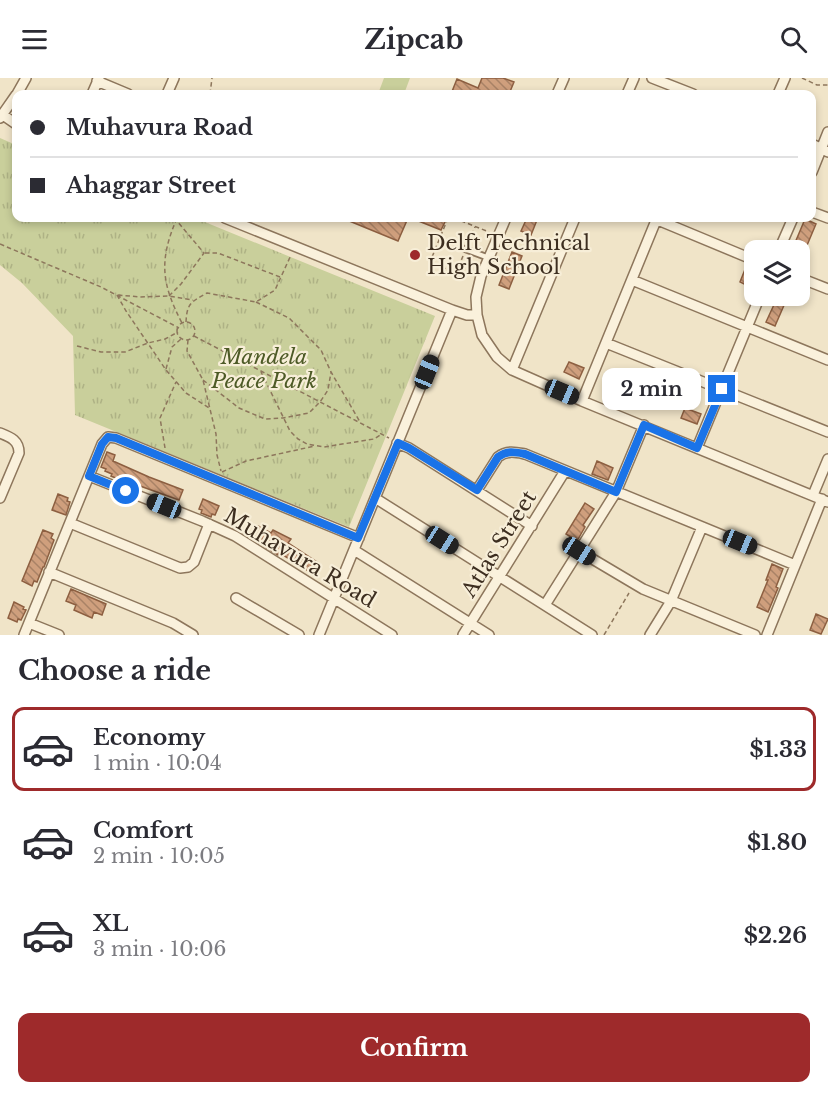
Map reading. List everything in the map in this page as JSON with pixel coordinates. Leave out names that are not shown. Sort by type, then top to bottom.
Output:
[{"type":"street","points":[[652,78],[683,90]]},
{"type":"street","points":[[98,80],[119,90]]},
{"type":"street","points":[[2,117],[12,102]]},
{"type":"street","points":[[816,165],[825,150],[828,132]]},
{"type":"street","points":[[235,222],[452,310],[467,315],[477,315]]},
{"type":"street","points":[[504,222],[476,297],[477,315],[482,334],[497,357],[512,370],[582,401],[823,499]]},
{"type":"street","points":[[512,370],[573,222]]},
{"type":"street","points":[[582,401],[632,280],[653,222]]},
{"type":"street","points":[[664,222],[744,256]]},
{"type":"street","points":[[783,240],[791,222]]},
{"type":"street","points":[[632,280],[828,360]]},
{"type":"street","points":[[810,282],[828,290]]},
{"type":"street","points":[[697,448],[756,306]]},
{"type":"street","points":[[319,635],[452,310]]},
{"type":"street","points":[[606,343],[828,432]]},
{"type":"street","points":[[545,605],[616,492],[644,425]]},
{"type":"street","points":[[0,432],[16,441],[19,453],[0,498]]},
{"type":"street","points":[[24,635],[102,444],[108,437],[116,438],[358,538]]},
{"type":"street","points":[[398,443],[532,526]]},
{"type":"street","points":[[477,490],[502,453],[512,451],[525,454],[795,565]]},
{"type":"street","points":[[767,635],[823,499],[828,459]]},
{"type":"street","name":"Atlas Street","points":[[463,635],[565,471]]},
{"type":"street","name":"Muhavura Road","points":[[89,476],[209,524],[248,543],[392,635]]},
{"type":"street","points":[[375,498],[592,635]]},
{"type":"street","points":[[70,523],[180,568],[188,567],[194,562],[209,524]]},
{"type":"street","points":[[650,635],[671,601],[702,527]]},
{"type":"street","points":[[354,550],[489,635]]},
{"type":"street","points":[[579,551],[634,584],[755,635]]},
{"type":"street","points":[[50,572],[179,631],[193,635]]},
{"type":"street","points":[[236,598],[299,635]]},
{"type":"street","points":[[29,623],[59,635]]},
{"type":"lane","points":[[466,249],[489,258]]},
{"type":"path","points":[[802,78],[817,85],[828,85]]},
{"type":"path","points":[[176,222],[169,239],[164,264],[170,296],[182,323]]},
{"type":"path","points":[[179,222],[204,254]]},
{"type":"path","points":[[446,222],[430,262],[456,273],[466,249]]},
{"type":"path","points":[[464,222],[498,236]]},
{"type":"path","points":[[473,246],[468,244],[475,226]]},
{"type":"path","points":[[0,244],[101,287],[178,328]]},
{"type":"path","points":[[255,302],[275,290],[294,246]]},
{"type":"path","points":[[170,296],[204,254],[218,253],[281,277]]},
{"type":"path","points":[[186,322],[186,309],[194,300],[207,293],[255,302],[289,318],[321,350],[330,372],[360,423]]},
{"type":"path","points":[[116,295],[170,296],[194,300]]},
{"type":"path","points":[[116,295],[166,370],[186,393],[209,408]]},
{"type":"path","points":[[188,340],[182,338],[178,332],[182,323],[189,323],[194,327],[194,336]]},
{"type":"path","points":[[77,346],[101,352],[125,352],[165,339],[178,332]]},
{"type":"path","points":[[188,340],[194,336]]},
{"type":"path","points":[[194,336],[398,443]]},
{"type":"path","points":[[166,370],[172,347],[182,338]]},
{"type":"path","points":[[188,340],[187,351],[203,380],[216,434],[221,472],[246,461],[316,446],[333,446],[374,439],[381,434]]},
{"type":"path","points":[[260,370],[290,431],[298,439],[316,446]]},
{"type":"path","points":[[203,380],[239,408],[266,419],[283,418],[309,413],[328,390],[330,372]]},
{"type":"path","points":[[163,457],[165,448],[160,418],[176,381]]},
{"type":"path","points":[[604,635],[634,584]]},
{"type":"green space","points":[[384,78],[410,78],[406,90],[380,90]]},
{"type":"green space","name":"Mandela Peace Park","points":[[0,138],[12,143],[12,222],[205,222],[435,316],[349,527],[75,415],[73,336],[22,283],[0,265]]},
{"type":"building","points":[[482,78],[503,78],[514,82],[511,90],[453,90],[457,79],[478,88]]},
{"type":"building","points":[[352,222],[406,222],[398,241]]},
{"type":"building","points":[[421,222],[445,222],[441,230]]},
{"type":"building","points":[[525,222],[536,222],[531,235],[521,231]]},
{"type":"building","points":[[804,222],[816,224],[809,240],[796,240]]},
{"type":"building","points":[[512,252],[522,256],[509,289],[499,285]]},
{"type":"building","points":[[744,272],[744,284],[740,282]]},
{"type":"building","points":[[773,306],[784,306],[775,326],[766,322]]},
{"type":"building","points":[[569,362],[584,368],[579,379],[564,372]]},
{"type":"building","points":[[685,408],[701,414],[697,424],[681,418]]},
{"type":"building","points":[[107,452],[115,455],[113,461],[183,490],[179,500],[140,486],[139,488],[111,476],[112,474],[101,467]]},
{"type":"building","points":[[597,461],[613,468],[608,480],[592,474]]},
{"type":"building","points":[[58,494],[68,498],[67,501],[70,502],[66,515],[52,510]]},
{"type":"building","points":[[203,499],[219,506],[215,515],[212,514],[211,517],[201,513],[202,510],[199,509]]},
{"type":"building","points":[[585,503],[594,509],[583,525],[585,527],[577,541],[566,534]]},
{"type":"building","points":[[258,526],[291,539],[288,543],[320,564],[313,574],[251,538]]},
{"type":"building","points":[[43,530],[53,534],[51,538],[54,540],[37,582],[34,581],[32,586],[22,581]]},
{"type":"building","points":[[772,564],[783,569],[768,612],[757,607]]},
{"type":"building","points":[[71,589],[106,604],[102,615],[94,612],[92,618],[74,610],[76,605],[66,601]]},
{"type":"building","points":[[14,602],[26,610],[21,620],[18,619],[17,622],[8,618]]},
{"type":"building","points":[[816,614],[828,619],[821,634],[810,630]]},
{"type":"place","name":"Delft Technical High School","points":[[415,255]]},
{"type":"route","points":[[126,491],[89,476],[102,444],[108,437],[116,438],[358,538],[398,443],[477,490],[498,457],[502,453],[512,451],[525,454],[616,492],[644,425],[697,448],[722,389]]}]
